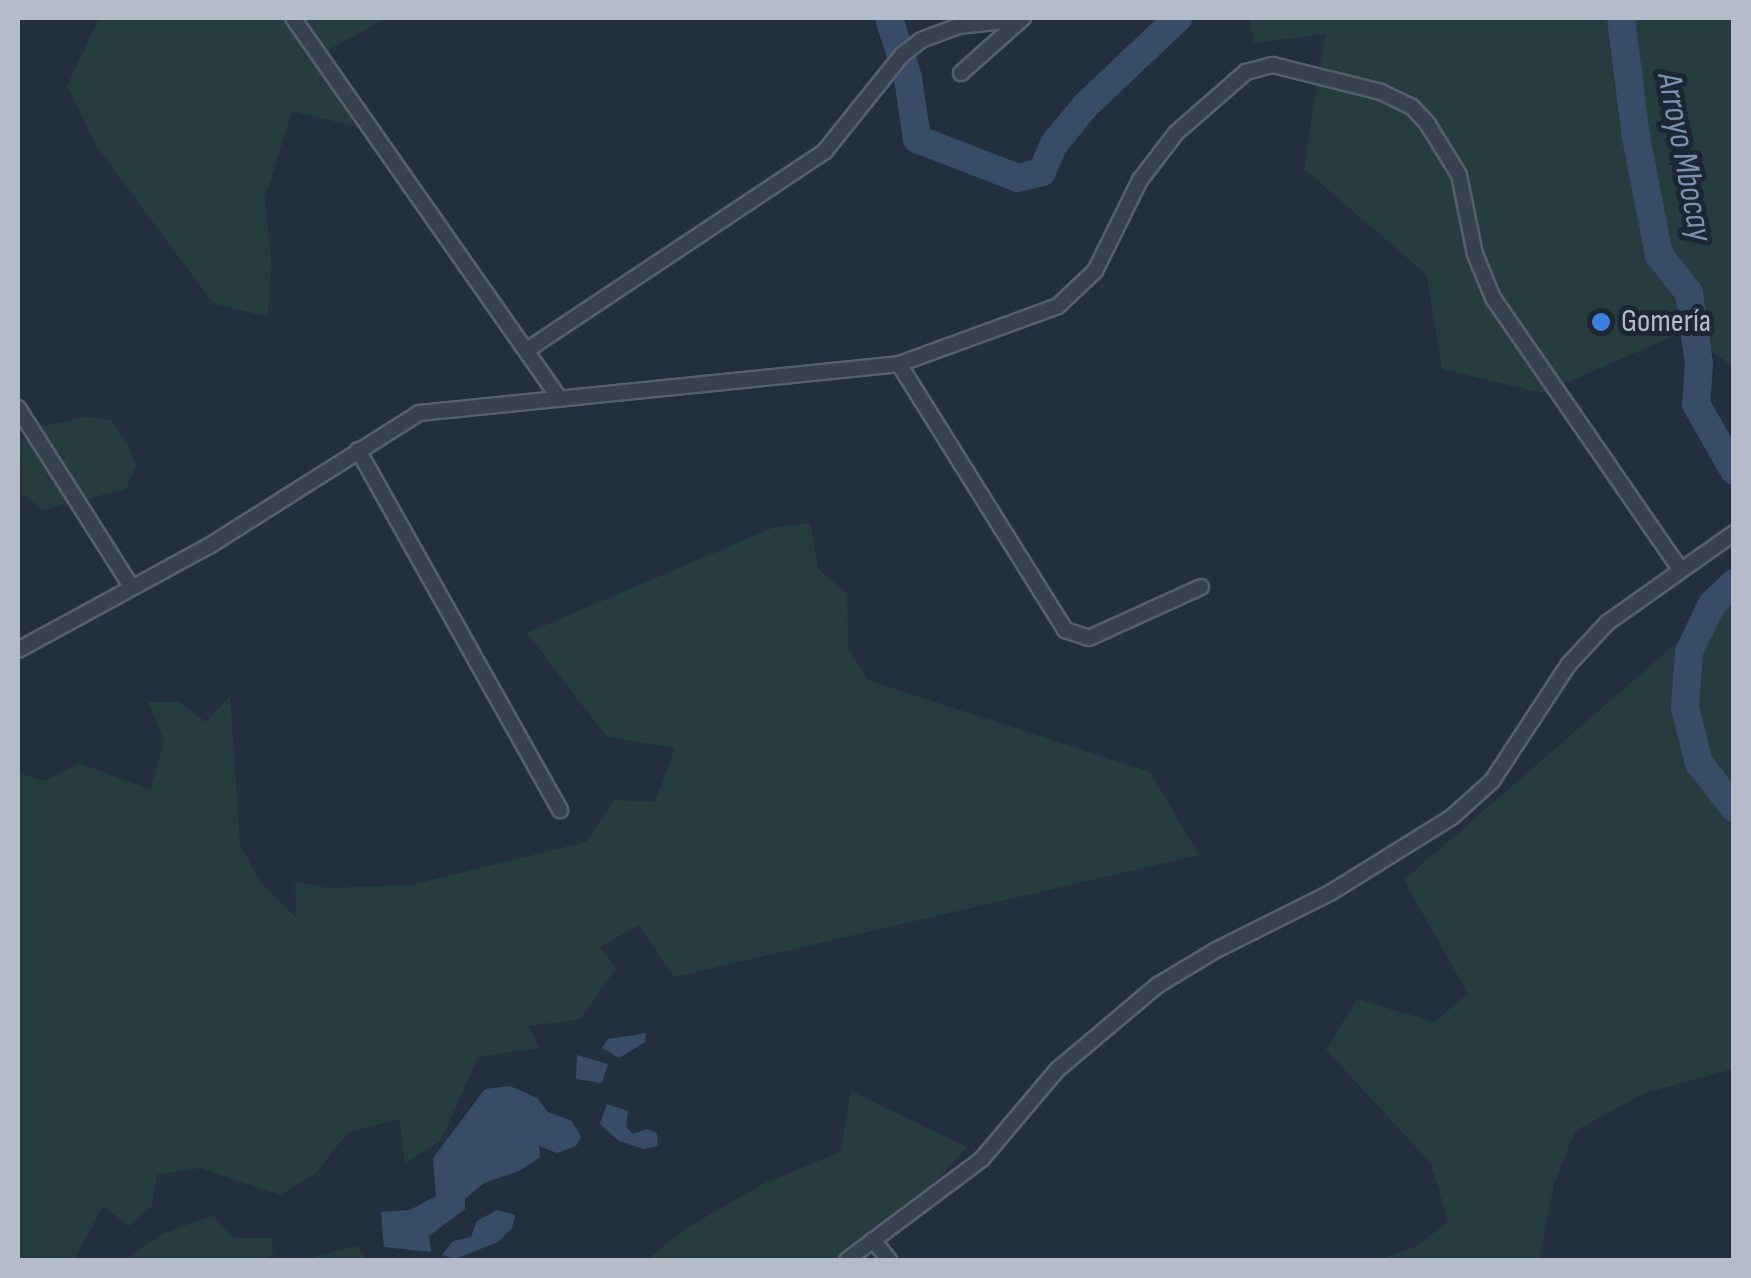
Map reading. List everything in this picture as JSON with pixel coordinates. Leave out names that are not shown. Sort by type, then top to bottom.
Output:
[{"type":"street","points":[[293,18],[560,399]]},
{"type":"street","points":[[527,350],[825,151],[902,55],[921,40],[960,26],[1023,18]]},
{"type":"street","points":[[960,73],[1023,18]]},
{"type":"street","points":[[18,650],[209,546],[419,414],[898,364],[1058,306],[1095,271],[1140,180],[1176,133],[1246,72],[1273,66],[1320,74],[1382,92],[1412,107],[1427,122],[1458,175],[1475,254],[1494,298],[1680,569]]},
{"type":"street","points":[[898,364],[1064,630],[1089,638],[1201,587]]},
{"type":"street","points":[[18,408],[132,586]]},
{"type":"street","points":[[358,450],[560,810]]},
{"type":"street","points":[[846,1260],[982,1159],[1057,1070],[1158,985],[1216,950],[1330,893],[1452,818],[1492,781],[1582,650],[1607,623],[1734,533]]},
{"type":"street","points":[[873,1240],[889,1260]]},
{"type":"green space","points":[[99,18],[387,18],[325,52],[354,126],[292,111],[265,198],[271,260],[268,317],[213,303],[97,147],[67,86]]},
{"type":"green space","points":[[1249,18],[1733,18],[1733,367],[1685,331],[1543,393],[1442,369],[1427,275],[1304,169],[1325,34],[1254,43]]},
{"type":"green space","points":[[86,417],[111,420],[127,442],[136,465],[126,489],[43,510],[22,494],[20,442],[37,427]]},
{"type":"green space","points":[[810,523],[818,569],[847,594],[848,648],[868,680],[1150,772],[1199,855],[674,977],[639,925],[600,947],[616,968],[581,1019],[529,1026],[539,1048],[478,1057],[441,1141],[405,1163],[399,1119],[347,1133],[316,1173],[280,1195],[200,1168],[157,1175],[152,1206],[129,1226],[103,1206],[74,1260],[18,1260],[18,773],[44,781],[79,763],[151,790],[164,741],[148,702],[179,702],[206,722],[230,696],[240,845],[260,882],[296,918],[295,882],[328,888],[411,885],[586,842],[614,800],[655,802],[675,748],[607,737],[527,633],[772,528]]},
{"type":"green space","points":[[1733,594],[1733,1069],[1645,1093],[1575,1131],[1554,1184],[1539,1260],[1378,1260],[1415,1247],[1448,1222],[1431,1163],[1326,1050],[1357,999],[1434,1022],[1468,994],[1404,880]]},
{"type":"green space","points":[[851,1091],[967,1147],[901,1220],[849,1260],[647,1260],[688,1227],[765,1183],[840,1152]]},
{"type":"green space","points":[[213,1215],[233,1238],[272,1238],[273,1255],[256,1260],[125,1260],[162,1234]]},
{"type":"green space","points":[[357,1246],[367,1260],[312,1260],[313,1257]]},
{"type":"water","points":[[646,1033],[645,1042],[619,1058],[602,1048],[608,1039]]},
{"type":"water","points":[[577,1055],[608,1064],[602,1083],[576,1079]]},
{"type":"water","points":[[510,1086],[537,1098],[548,1112],[572,1121],[581,1137],[576,1146],[557,1153],[539,1146],[540,1157],[519,1171],[484,1183],[465,1199],[465,1209],[429,1236],[431,1252],[384,1247],[381,1212],[410,1210],[436,1196],[433,1158],[485,1089]]},
{"type":"water","points":[[607,1104],[628,1111],[626,1127],[633,1134],[647,1129],[657,1133],[658,1146],[644,1149],[619,1141],[600,1124]]},
{"type":"water","points":[[497,1210],[515,1215],[512,1228],[498,1242],[455,1259],[442,1255],[453,1241],[471,1237],[477,1221]]},
{"type":"waterway","name":"Arroyo Mbocay","points":[[889,18],[908,78],[917,139],[1018,178],[1042,172],[1054,144],[1086,105],[1178,18]]},
{"type":"waterway","name":"Arroyo Mbocay","points":[[1621,18],[1636,137],[1659,255],[1689,293],[1699,364],[1696,404],[1734,471]]},
{"type":"waterway","name":"Arroyo Mbocay","points":[[1734,583],[1712,604],[1689,652],[1685,707],[1699,763],[1734,808]]},
{"type":"place","name":"Gomería","points":[[1601,322]]}]
